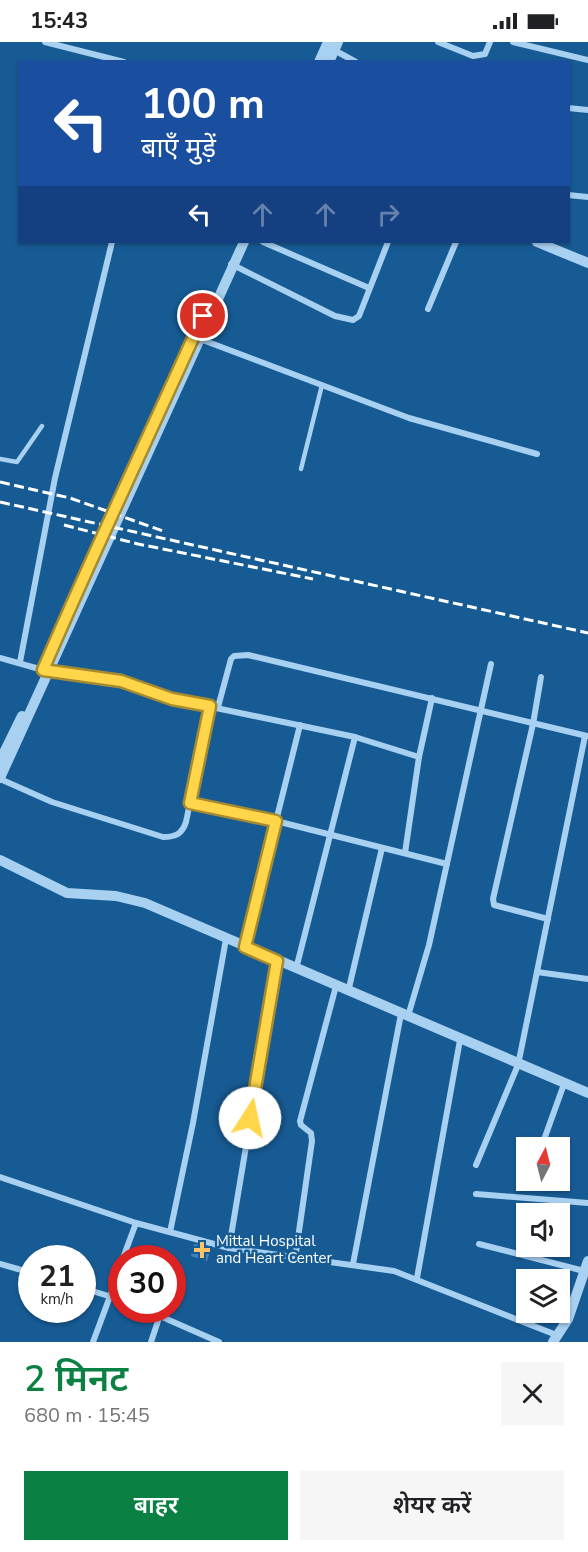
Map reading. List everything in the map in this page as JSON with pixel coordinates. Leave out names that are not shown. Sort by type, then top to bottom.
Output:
[{"type":"street","points":[[45,42],[116,60]]},
{"type":"street","points":[[438,42],[478,56],[485,54],[490,42]]},
{"type":"street","points":[[514,42],[588,60]]},
{"type":"street","points":[[321,60],[333,45]]},
{"type":"street","points":[[329,60],[333,45]]},
{"type":"street","points":[[333,45],[353,60]]},
{"type":"street","points":[[570,108],[588,110]]},
{"type":"street","points":[[570,195],[588,197]]},
{"type":"street","points":[[20,662],[55,478],[112,243]]},
{"type":"street","points":[[47,671],[87,566],[125,492],[237,243]]},
{"type":"street","points":[[0,762],[47,671],[112,527],[132,491],[231,264],[243,243]]},
{"type":"street","points":[[265,243],[369,288]]},
{"type":"street","points":[[231,264],[348,320],[358,316],[388,243]]},
{"type":"street","points":[[428,309],[456,243]]},
{"type":"street","points":[[539,243],[588,263]]},
{"type":"street","points":[[200,339],[409,418],[537,454]]},
{"type":"street","points":[[218,707],[231,659],[240,655],[587,736],[518,1065],[476,1165]]},
{"type":"street","points":[[0,658],[47,671],[121,681],[172,699],[355,737],[419,758]]},
{"type":"street","points":[[352,1264],[405,1016],[429,945],[491,664]]},
{"type":"street","points":[[541,677],[533,724],[493,903],[548,919]]},
{"type":"street","points":[[405,853],[419,758],[432,698]]},
{"type":"street","points":[[7,747],[0,778],[52,802],[163,837],[173,837],[183,831],[210,706]]},
{"type":"street","points":[[245,947],[300,725]]},
{"type":"street","points":[[296,969],[355,737]]},
{"type":"street","points":[[190,803],[276,821],[447,864]]},
{"type":"street","points":[[348,992],[382,848]]},
{"type":"street","points":[[0,860],[67,893],[131,898],[588,1094]]},
{"type":"street","points":[[170,1232],[194,1123],[226,939]]},
{"type":"street","points":[[229,1248],[277,961]]},
{"type":"street","points":[[537,972],[588,979]]},
{"type":"street","points":[[295,1258],[312,1141],[311,1132],[300,1121],[336,986]]},
{"type":"street","points":[[417,1278],[460,1040]]},
{"type":"street","points":[[545,1137],[564,1084]]},
{"type":"street","points":[[0,1177],[136,1223],[229,1248],[295,1258],[375,1266],[417,1278],[556,1339],[585,1274],[479,1244]]},
{"type":"street","points":[[476,1194],[588,1203]]},
{"type":"street","points":[[128,1245],[136,1223]]},
{"type":"street","points":[[0,1264],[18,1269]]},
{"type":"street","points":[[93,1342],[108,1301]]},
{"type":"street","points":[[151,1342],[157,1323]]},
{"type":"street","points":[[177,1323],[219,1342]]},
{"type":"lane","points":[[301,469],[322,385]]},
{"type":"lane","points":[[0,459],[17,462],[42,426]]},
{"type":"building","points":[[194,1244],[211,1248],[207,1261],[191,1256]]},
{"type":"railway","points":[[0,482],[70,498],[163,531]]},
{"type":"railway","points":[[0,502],[588,633]]},
{"type":"railway","points":[[64,525],[138,544],[313,579]]},
{"type":"place","name":"Mittal Hospital and Heart Center","points":[[202,1250]]},
{"type":"route","points":[[203,316],[125,492],[87,566],[43,670],[133,683],[172,699],[210,706],[190,803],[276,821],[245,947],[277,961],[250,1118]]}]
